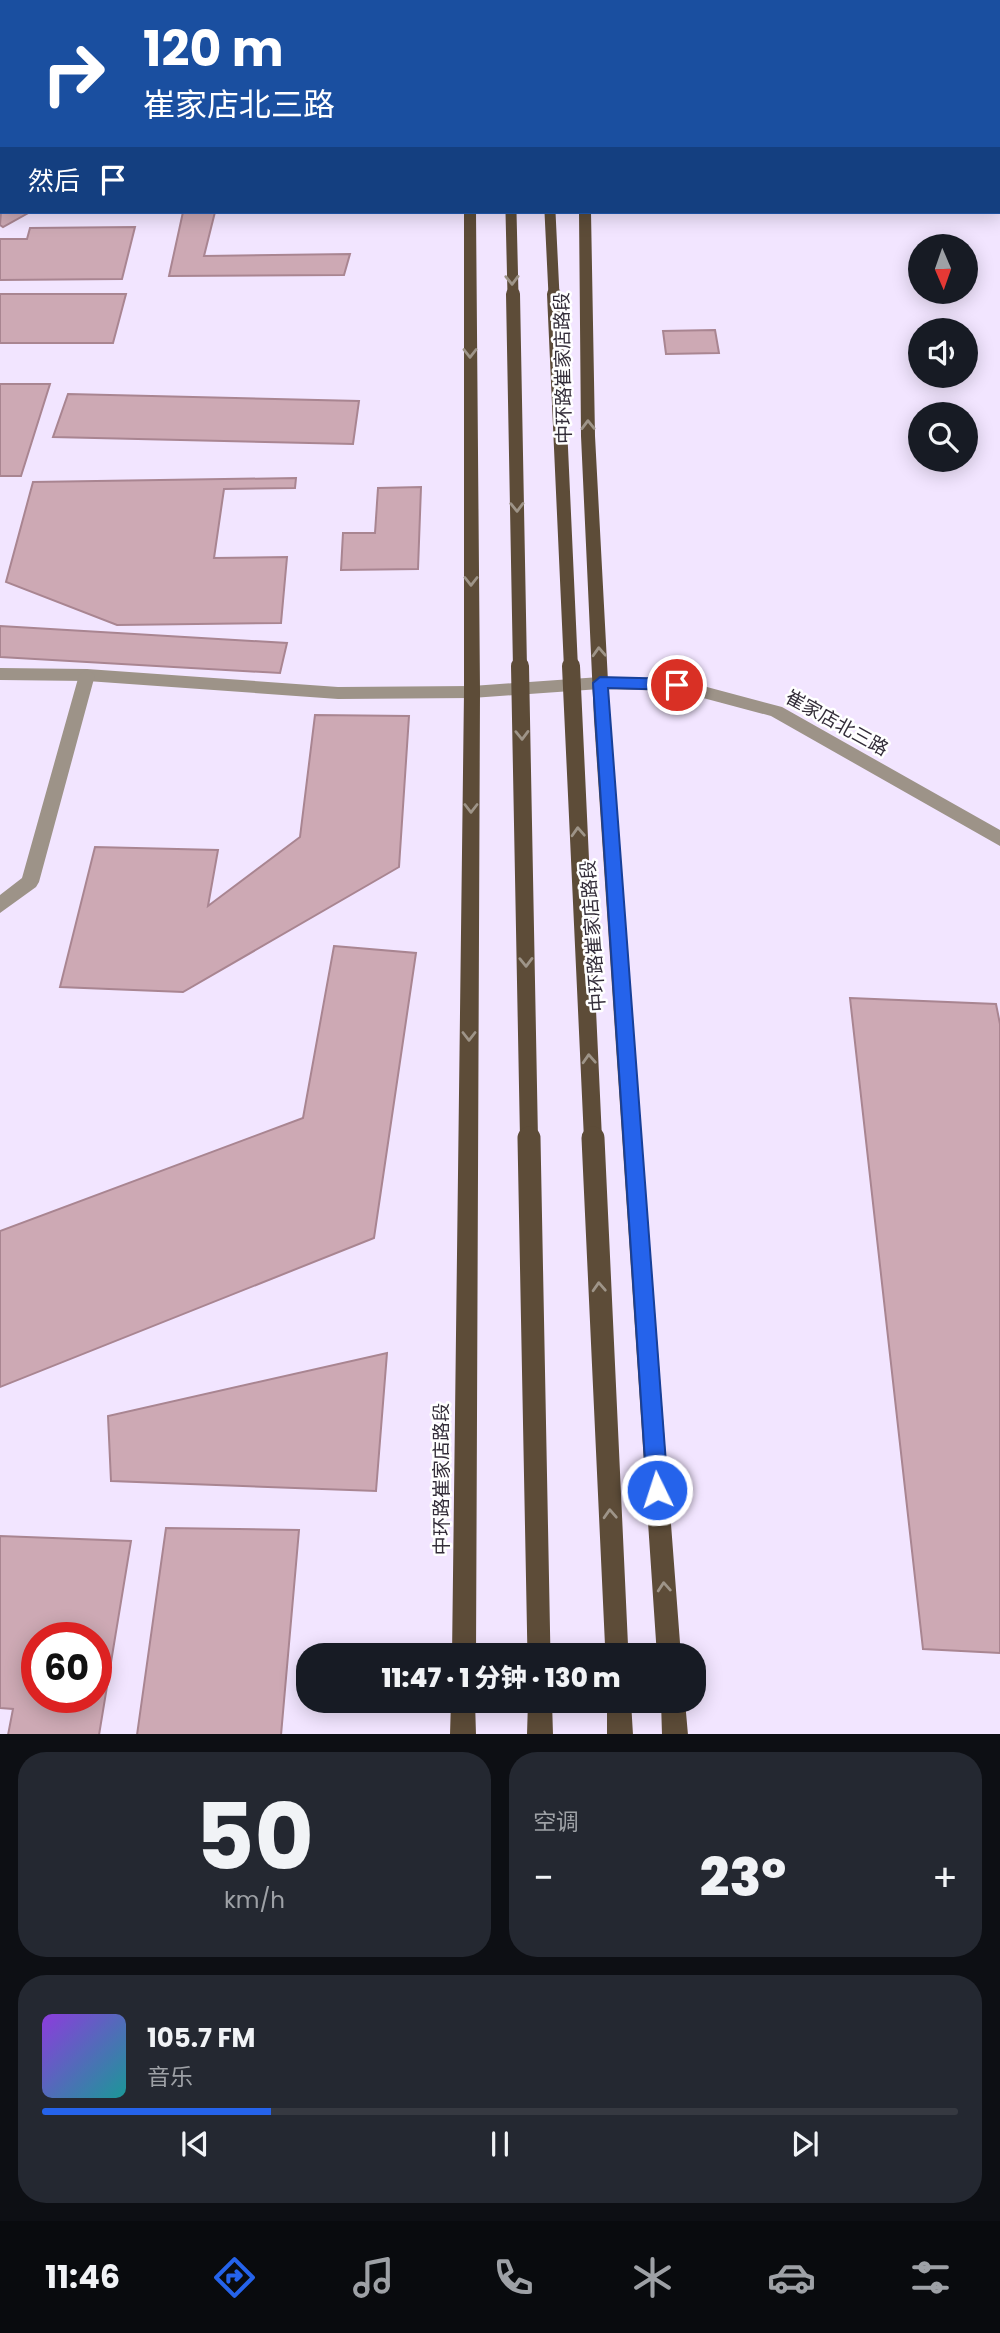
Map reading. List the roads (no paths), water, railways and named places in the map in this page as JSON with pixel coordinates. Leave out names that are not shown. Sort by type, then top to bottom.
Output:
[{"type":"main road","name":"中环路崔家店路段","points":[[464,1643],[472,692],[470,214]]},
{"type":"main road","points":[[511,214],[539,1643]]},
{"type":"main road","points":[[551,214],[616,1643]]},
{"type":"main road","name":"中环路崔家店路段","points":[[585,214],[588,436],[600,683],[668,1643]]},
{"type":"main road","points":[[463,1713],[463,1734]]},
{"type":"main road","points":[[540,1713],[540,1734]]},
{"type":"main road","points":[[619,1713],[620,1734]]},
{"type":"main road","points":[[674,1713],[675,1734]]},
{"type":"street","name":"崔家店北三路","points":[[0,674],[87,675],[338,693],[472,692],[600,683],[677,685],[776,711],[1000,839]]},
{"type":"street","points":[[0,905],[30,882],[87,675]]}]
